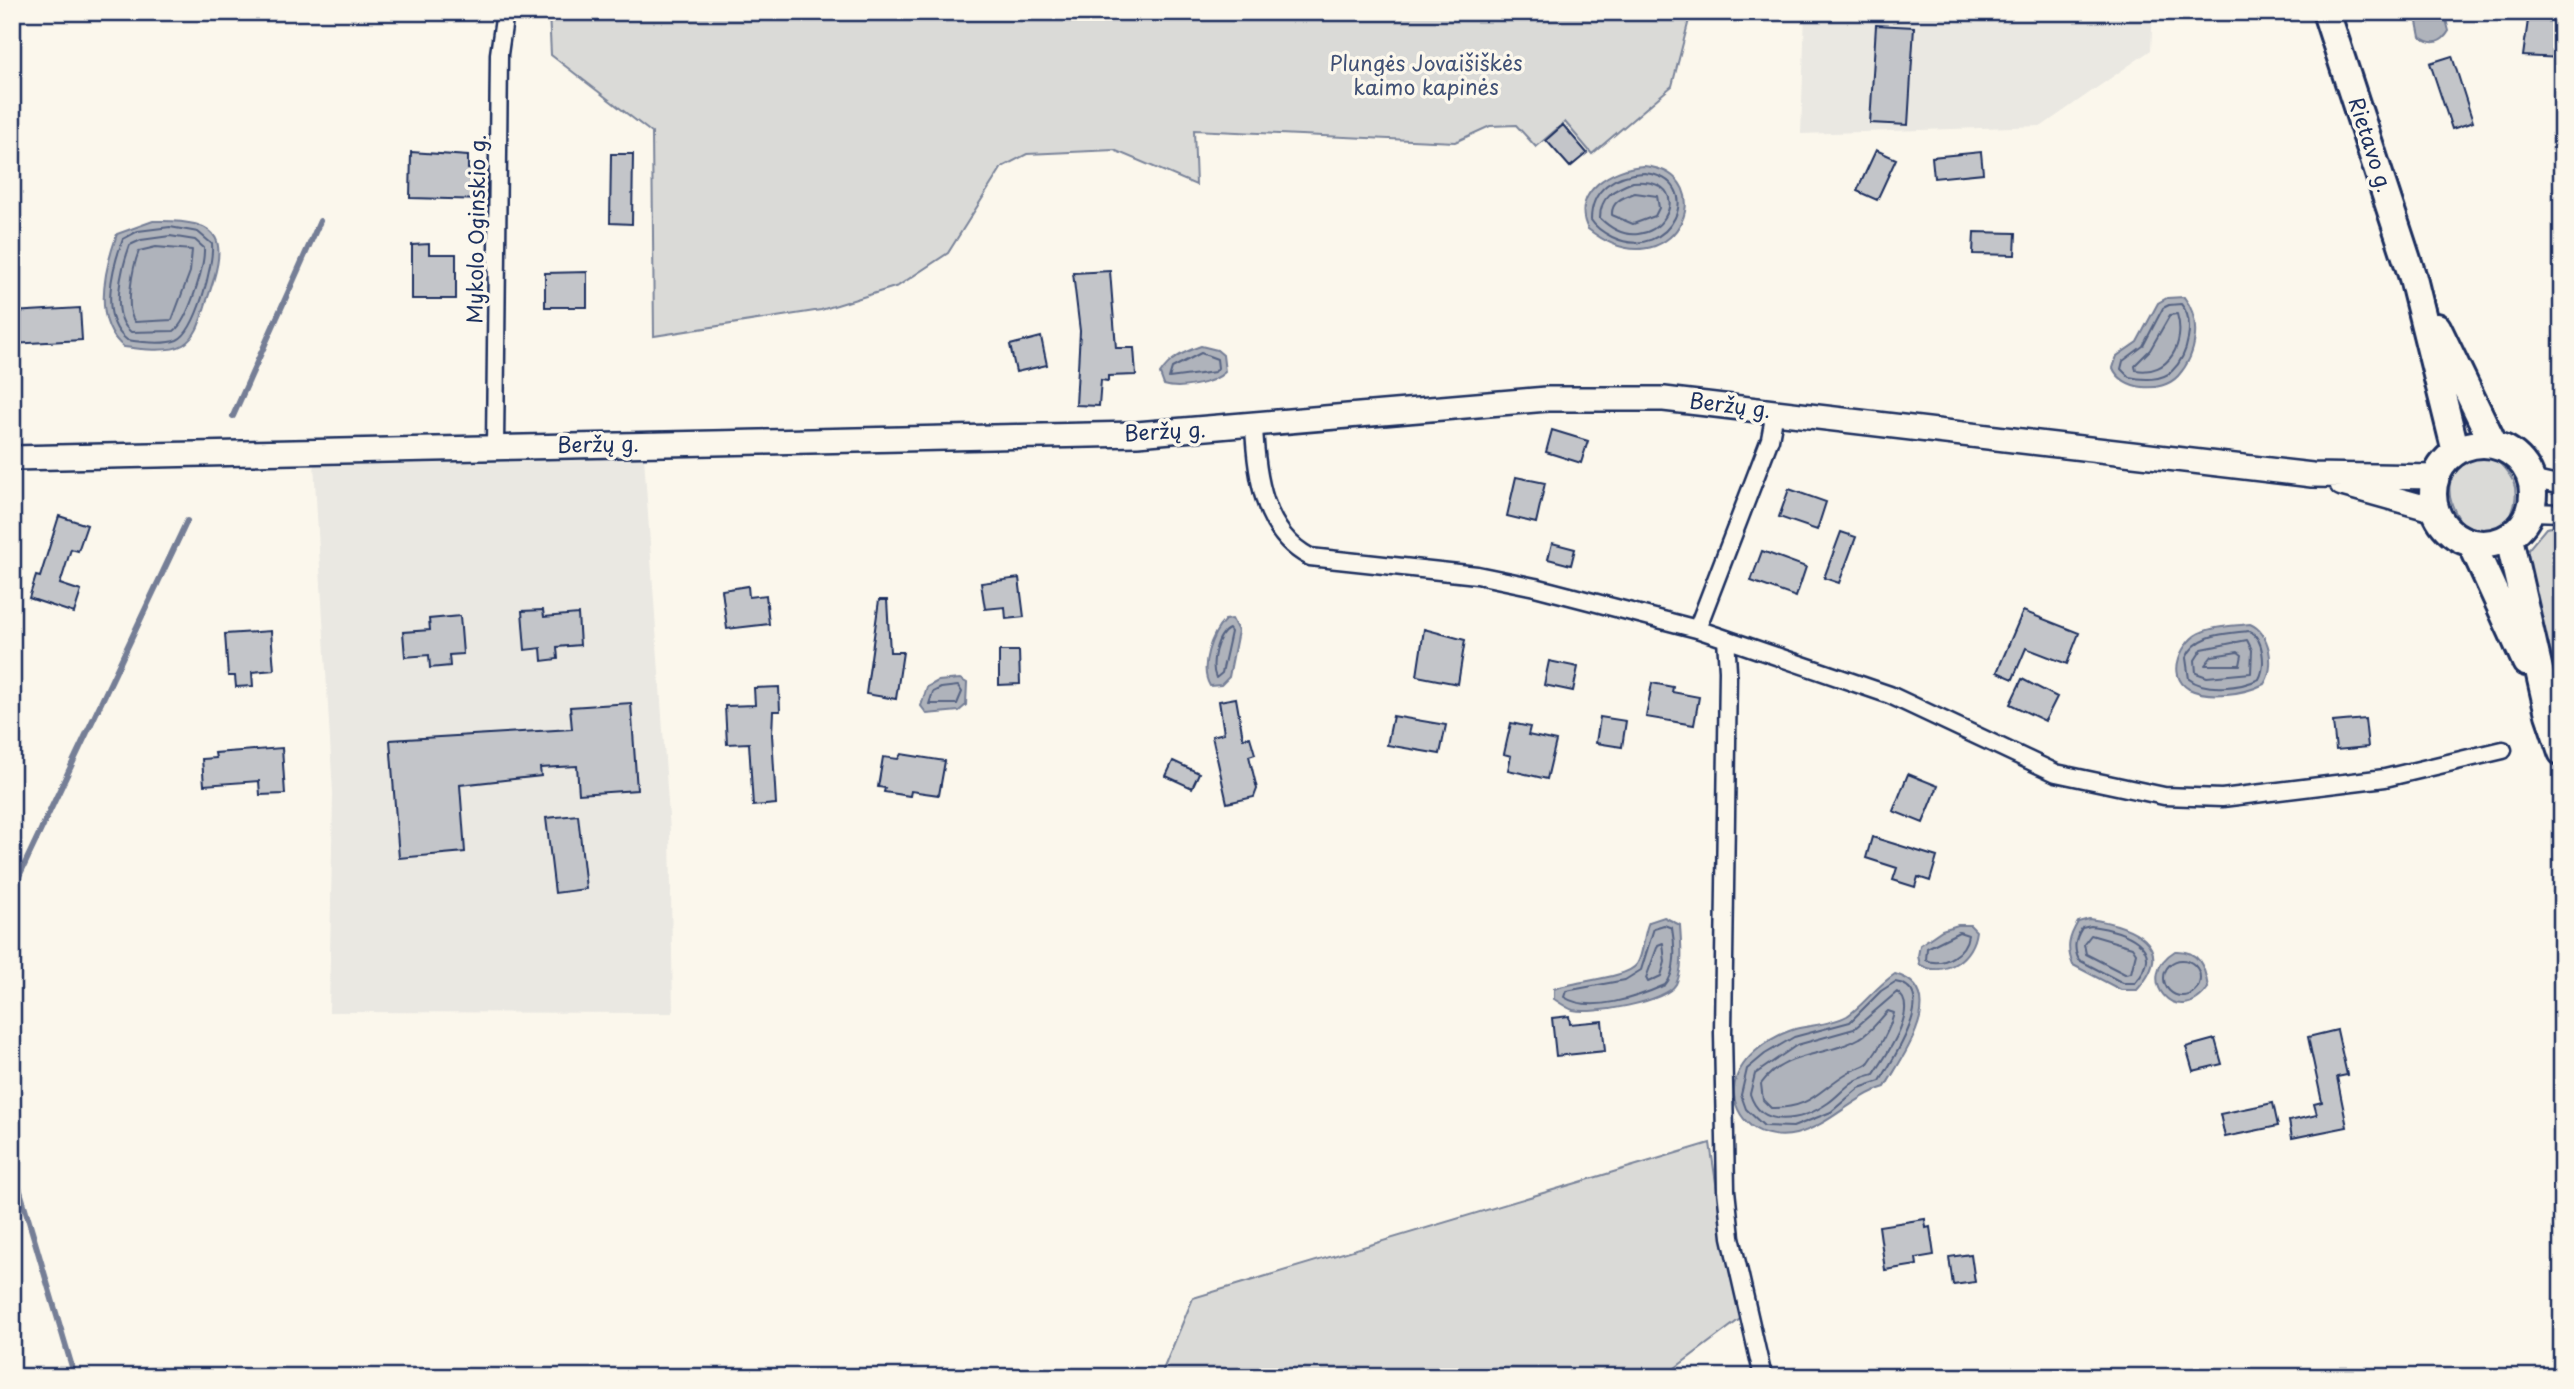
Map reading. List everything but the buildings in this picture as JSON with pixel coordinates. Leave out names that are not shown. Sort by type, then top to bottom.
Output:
[{"type":"main road","name":"Rietavo g.","points":[[2326,12],[2413,278],[2456,452]]},
{"type":"main road","name":"Rietavo g.","points":[[2413,278],[2494,445]]},
{"type":"main road","name":"Beržų g.","points":[[12,458],[960,440],[1137,434],[1586,398],[1664,399],[2312,475]]},
{"type":"main road","points":[[2481,444],[2494,445],[2510,452],[2523,463],[2531,479],[2534,496],[2522,527],[2509,538],[2485,545],[2472,544],[2456,537],[2443,526],[2435,510],[2433,493],[2436,477],[2444,463],[2456,452],[2481,444]]},
{"type":"main road","points":[[2312,475],[2436,477]]},
{"type":"main road","points":[[2312,475],[2435,510]]},
{"type":"main road","points":[[2509,538],[2549,714]]},
{"type":"main road","points":[[2472,544],[2549,714],[2562,752]]},
{"type":"street","name":"Mykolo Oginskio g.","points":[[495,447],[499,54],[505,12]]},
{"type":"street","points":[[1697,629],[1770,439],[1775,412]]},
{"type":"street","points":[[1254,426],[1260,483],[1269,512],[1296,550],[1310,557],[1477,575],[1535,587],[1697,629],[1890,695],[2056,773],[2164,796],[2222,798],[2385,778],[2503,750]]},
{"type":"street","points":[[2531,479],[2562,486]]},
{"type":"street","points":[[2530,512],[2562,513]]},
{"type":"street","points":[[1726,639],[1728,670],[1723,1033],[1726,1190],[1731,1237],[1763,1377]]},
{"type":"shaded area","points":[[1805,12],[2153,12],[2151,50],[2042,126],[1801,134]]},
{"type":"shaded area","points":[[644,457],[670,831],[673,1013],[329,1012],[333,793],[314,463]]},
{"type":"green space","name":"Plungės Jovaišiškės kaimo kapinės","points":[[549,12],[1691,12],[1672,86],[1592,154],[1565,122],[1536,147],[1516,125],[1490,126],[1455,142],[1194,130],[1196,185],[1114,150],[1027,154],[1002,167],[948,253],[898,286],[821,310],[654,336],[652,133],[551,55]]},
{"type":"green space","points":[[2492,456],[2498,461],[2511,477],[2516,496],[2508,521],[2496,532],[2489,534],[2464,526],[2452,504],[2450,493],[2453,474],[2468,460]]},
{"type":"green space","points":[[2562,525],[2562,685],[2529,587],[2526,552],[2546,528]]},
{"type":"green space","points":[[1710,1143],[1722,1223],[1744,1316],[1663,1377],[1160,1377],[1193,1298]]},
{"type":"water","points":[[2415,12],[2444,12],[2449,31],[2436,42],[2424,40],[2420,37]]},
{"type":"water","points":[[1644,166],[1669,174],[1683,189],[1686,207],[1679,226],[1665,241],[1644,249],[1618,246],[1588,229],[1584,216],[1589,193],[1598,184],[1620,171]]},
{"type":"water","points":[[153,221],[196,224],[216,238],[217,264],[213,282],[196,332],[183,345],[154,350],[124,347],[107,323],[104,309],[108,262],[117,234]]},
{"type":"water","points":[[2184,297],[2193,316],[2195,337],[2184,368],[2171,382],[2162,385],[2142,387],[2125,381],[2113,368],[2117,356],[2137,342],[2158,303],[2167,298]]},
{"type":"water","points":[[1201,346],[1217,350],[1223,355],[1225,372],[1213,380],[1196,385],[1164,385],[1160,374],[1168,364],[1183,353]]},
{"type":"water","points":[[1232,619],[1238,631],[1229,677],[1221,685],[1210,686],[1206,661],[1211,642],[1225,620]]},
{"type":"water","points":[[2250,624],[2262,634],[2269,651],[2270,669],[2264,684],[2237,693],[2206,694],[2189,689],[2182,683],[2177,667],[2188,642],[2213,628]]},
{"type":"water","points":[[960,679],[967,683],[966,705],[959,711],[927,714],[921,706],[927,687],[938,681]]},
{"type":"water","points":[[1664,917],[1680,925],[1680,971],[1676,984],[1669,990],[1628,1006],[1596,1011],[1573,1010],[1554,999],[1554,989],[1631,969],[1639,960],[1649,922]]},
{"type":"water","points":[[2089,919],[2134,932],[2151,949],[2153,960],[2149,974],[2137,990],[2121,990],[2073,965],[2069,948],[2071,938],[2078,922]]},
{"type":"water","points":[[1958,925],[1970,925],[1976,931],[1970,950],[1964,957],[1957,963],[1939,969],[1920,965],[1920,945],[1942,930]]},
{"type":"water","points":[[2175,951],[2195,956],[2203,966],[2207,980],[2208,988],[2196,1000],[2184,1004],[2173,1002],[2164,995],[2158,985],[2158,974],[2163,962]]},
{"type":"water","points":[[1895,974],[1912,982],[1920,994],[1921,1009],[1911,1042],[1885,1087],[1862,1097],[1809,1130],[1796,1134],[1767,1134],[1747,1122],[1736,1104],[1734,1089],[1736,1078],[1747,1059],[1765,1044],[1785,1033],[1847,1016]]},
{"type":"waterway","points":[[233,416],[320,221]]},
{"type":"waterway","points":[[12,891],[187,521]]},
{"type":"waterway","points":[[12,1164],[75,1377]]}]
